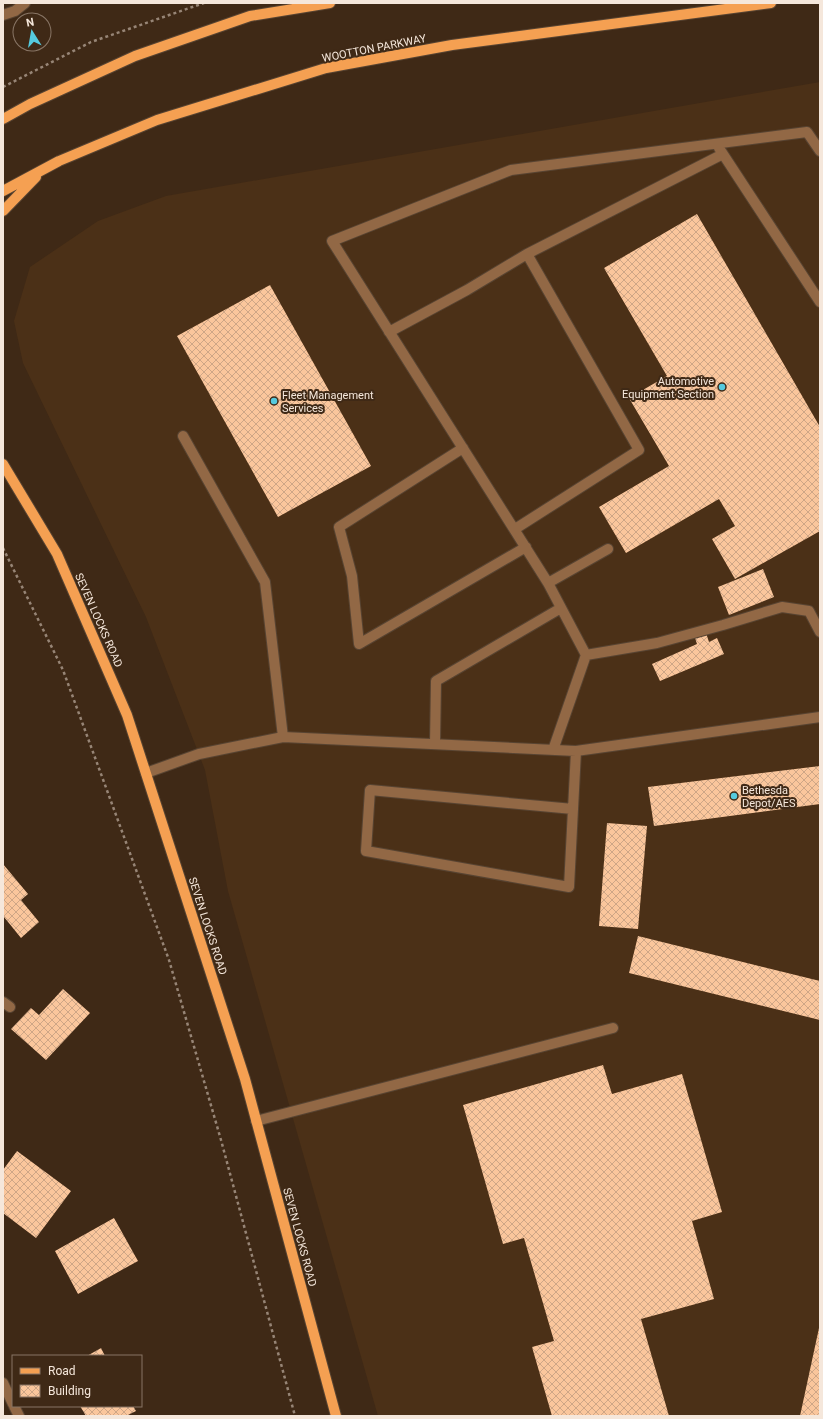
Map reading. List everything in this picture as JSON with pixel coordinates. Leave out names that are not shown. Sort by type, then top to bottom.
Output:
[{"type":"main road","points":[[3,119],[30,104],[135,56],[250,16],[330,3]]},
{"type":"main road","name":"WOOTTON PARKWAY","points":[[3,191],[59,161],[157,120],[326,68],[452,45],[771,3]]},
{"type":"main road","points":[[3,211],[43,170]]},
{"type":"main road","name":"SEVEN LOCKS ROAD","points":[[3,464],[57,554],[127,715],[245,1079],[336,1416]]},
{"type":"street","points":[[3,15],[15,11],[26,3]]},
{"type":"street","points":[[553,750],[586,655],[548,583],[515,529],[332,241],[511,170],[807,132],[820,150]]},
{"type":"street","points":[[716,143],[820,302]]},
{"type":"street","points":[[389,332],[468,290],[527,254],[723,154]]},
{"type":"street","points":[[515,529],[639,450],[527,254]]},
{"type":"street","points":[[183,436],[265,582],[283,737]]},
{"type":"street","points":[[463,448],[339,527],[352,576],[359,644],[526,547]]},
{"type":"street","points":[[548,583],[608,549]]},
{"type":"street","points":[[586,655],[657,642],[723,625],[782,607],[809,611],[820,632]]},
{"type":"street","points":[[435,744],[436,681],[562,608]]},
{"type":"street","points":[[146,773],[198,754],[283,737],[576,751],[820,716]]},
{"type":"street","points":[[573,809],[370,790],[366,851],[569,887],[576,751]]},
{"type":"street","points":[[256,1120],[613,1028]]},
{"type":"street","points":[[3,1383],[12,1403]]},
{"type":"street","points":[[14,1407],[19,1416]]},
{"type":"path","points":[[3,87],[90,42],[204,3]]},
{"type":"path","points":[[3,548],[63,670],[169,960],[222,1140],[295,1416]]},
{"type":"shaded area","points":[[820,82],[820,1416],[378,1416],[228,891],[205,770],[146,617],[23,363],[14,321],[30,267],[98,221],[166,196]]},
{"type":"building","name":"Automotive Equipment Section","points":[[697,214],[820,427],[820,531],[735,579],[712,539],[735,526],[719,499],[626,553],[599,507],[669,466],[629,398],[667,376],[604,268]]},
{"type":"building","name":"Fleet Management Services","points":[[270,285],[371,466],[278,517],[177,336]]},
{"type":"building","points":[[763,569],[774,597],[729,615],[718,587]]},
{"type":"building","points":[[706,633],[709,642],[717,638],[724,654],[660,681],[652,664],[697,644],[695,638]]},
{"type":"building","name":"Bethesda Depot/AES","points":[[820,766],[820,804],[654,826],[648,787]]},
{"type":"building","points":[[607,823],[647,826],[638,929],[599,926]]},
{"type":"building","points":[[3,864],[28,894],[21,900],[39,922],[21,938],[4,917],[3,918]]},
{"type":"building","points":[[638,936],[820,981],[820,1020],[629,973]]},
{"type":"building","points":[[63,989],[90,1013],[46,1060],[11,1029],[31,1008],[39,1015]]},
{"type":"building","points":[[603,1065],[612,1094],[682,1074],[722,1212],[692,1221],[714,1299],[641,1319],[669,1416],[552,1416],[532,1347],[554,1341],[524,1238],[503,1244],[463,1105]]},
{"type":"building","points":[[17,1151],[71,1191],[36,1238],[3,1213],[3,1170]]},
{"type":"building","points":[[114,1218],[138,1261],[78,1294],[55,1251]]},
{"type":"building","points":[[819,1328],[820,1416],[800,1416]]},
{"type":"building","points":[[101,1348],[104,1355],[89,1355]]},
{"type":"building","points":[[81,1407],[134,1407],[136,1411],[126,1416],[86,1416]]},
{"type":"place","name":"Automotive Equipment Section","points":[[722,387]]},
{"type":"place","name":"Fleet Management Services","points":[[274,401]]},
{"type":"place","name":"Bethesda Depot/AES","points":[[734,796]]}]
